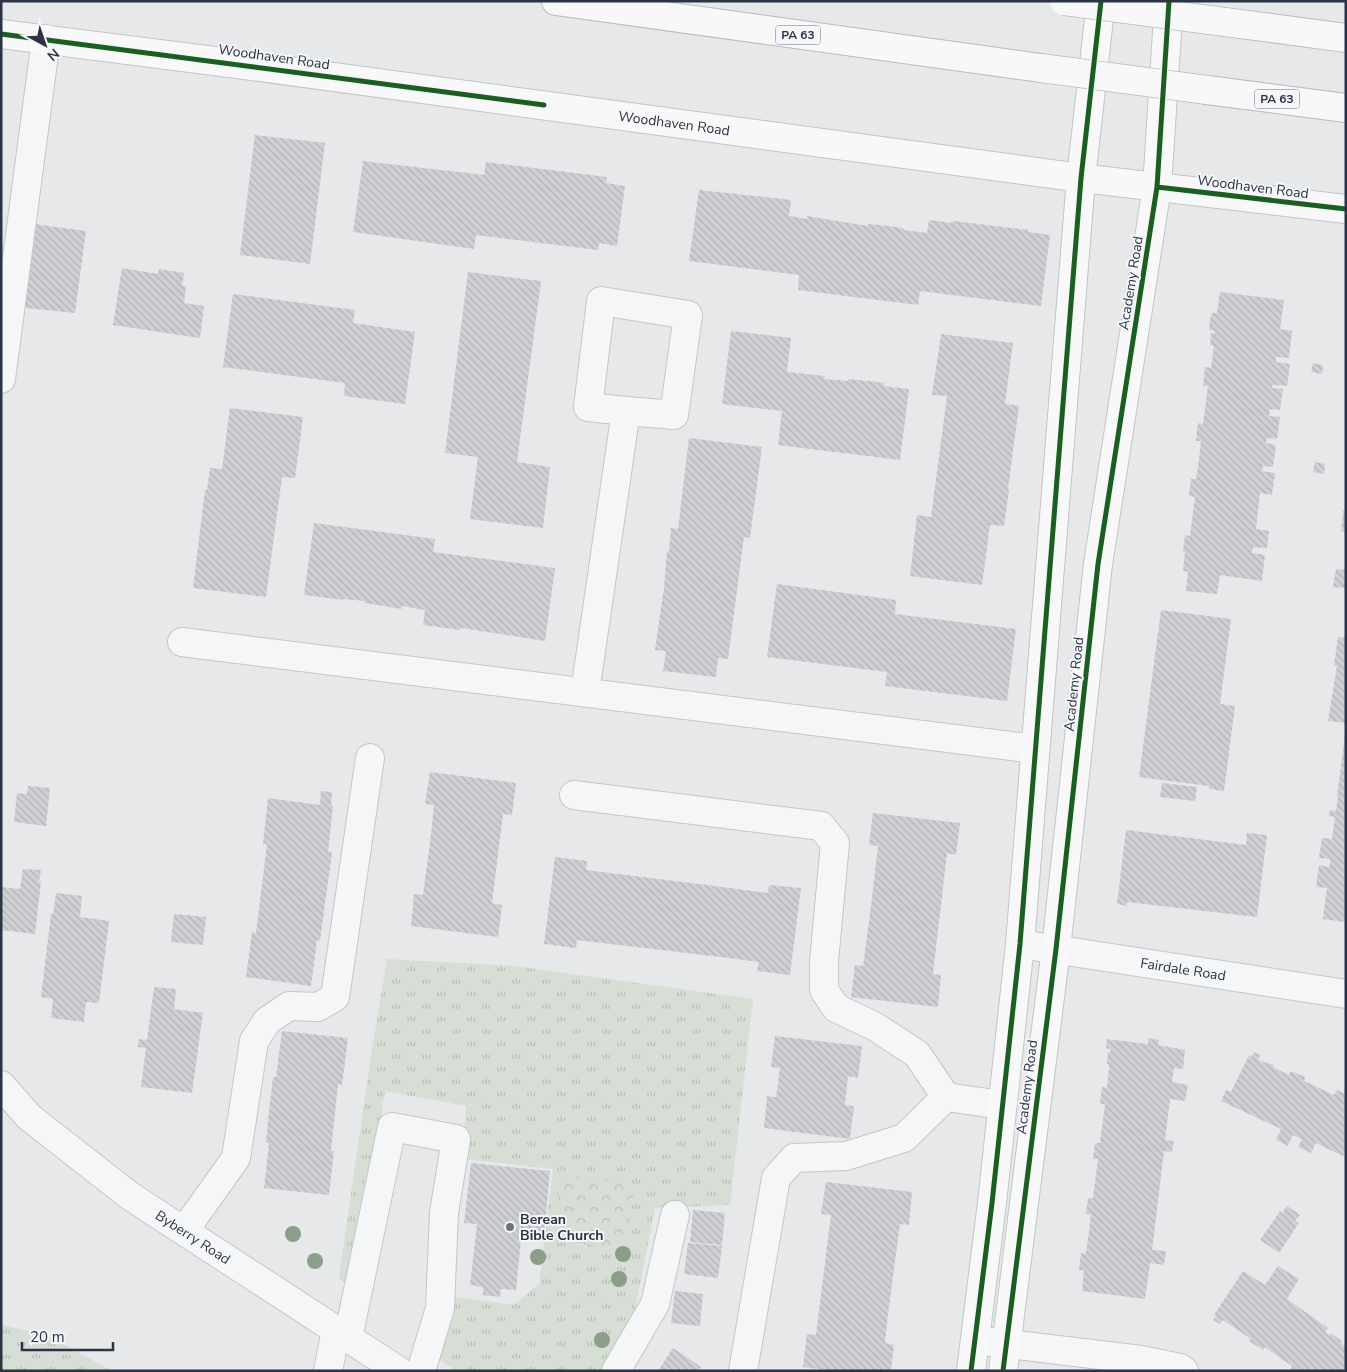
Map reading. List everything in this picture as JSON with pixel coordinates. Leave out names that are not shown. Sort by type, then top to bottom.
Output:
[{"type":"main road","name":"PA 63","points":[[556,1],[1346,108]]},
{"type":"main road","points":[[1064,1],[1346,38]]},
{"type":"main road","name":"Academy Road","points":[[970,1371],[1020,944],[1081,178],[1101,1]]},
{"type":"main road","name":"Academy Road","points":[[1003,1371],[1056,949],[1098,564],[1157,187],[1169,1]]},
{"type":"main road","name":"Woodhaven Road","points":[[1,34],[240,64],[1081,178],[1346,209]]},
{"type":"street","points":[[1,379],[46,39]]},
{"type":"street","points":[[601,301],[688,315],[674,415],[626,411],[588,407],[601,301]]},
{"type":"street","points":[[585,692],[626,411]]},
{"type":"street","points":[[182,642],[1036,749]]},
{"type":"street","points":[[184,1231],[236,1158],[254,1041],[258,1034],[267,1021],[289,1006],[318,1007],[335,997],[370,758]]},
{"type":"street","points":[[574,796],[821,826],[836,843],[824,961],[824,990],[836,1008],[874,1026],[917,1054],[946,1097],[1002,1105]]},
{"type":"street","name":"Fairdale Road","points":[[1020,944],[1346,994]]},
{"type":"street","name":"Byberry Road","points":[[1,1085],[29,1117],[130,1196],[399,1371]]},
{"type":"street","points":[[743,1371],[776,1178],[794,1158],[846,1156],[904,1138],[946,1097]]},
{"type":"street","points":[[328,1371],[342,1334],[392,1126],[456,1139],[444,1212],[440,1308],[422,1371]]},
{"type":"street","points":[[616,1371],[655,1304],[675,1215]]},
{"type":"street","points":[[975,1340],[1141,1360],[1180,1368],[1184,1371]]},
{"type":"green space","points":[[387,959],[515,966],[753,999],[730,1205],[655,1208],[635,1310],[602,1371],[457,1371],[440,1360],[449,1296],[514,1305],[539,1284],[553,1169],[463,1159],[466,1106],[385,1091],[353,1293],[339,1277]]},
{"type":"green space","points":[[561,1174],[635,1184],[625,1249],[552,1240]]},
{"type":"green space","points":[[1,1325],[47,1335],[112,1371],[1,1371]]},
{"type":"building","points":[[255,135],[325,143],[310,264],[240,255]]},
{"type":"building","points":[[363,161],[484,175],[486,162],[607,177],[606,183],[625,186],[617,246],[599,243],[598,250],[476,235],[474,249],[353,232]]},
{"type":"building","points":[[699,190],[791,200],[789,216],[807,219],[807,216],[868,226],[868,224],[898,227],[904,230],[927,233],[929,220],[952,223],[953,221],[1029,230],[1028,232],[1050,235],[1041,306],[920,291],[918,305],[798,290],[799,275],[689,261]]},
{"type":"building","points":[[26,223],[86,231],[75,313],[15,307]]},
{"type":"building","points":[[122,268],[158,274],[159,269],[184,273],[182,286],[186,286],[184,303],[204,306],[200,338],[113,325]]},
{"type":"building","points":[[468,272],[541,281],[517,462],[550,467],[543,528],[470,519],[478,457],[445,453]]},
{"type":"building","points":[[1220,292],[1284,300],[1280,329],[1292,331],[1289,358],[1276,357],[1276,362],[1290,364],[1287,386],[1273,385],[1272,388],[1283,389],[1280,410],[1270,409],[1269,416],[1280,417],[1277,439],[1267,438],[1266,443],[1276,445],[1273,467],[1263,466],[1262,471],[1275,473],[1272,495],[1260,493],[1256,529],[1269,531],[1267,548],[1253,547],[1252,553],[1265,555],[1262,581],[1220,575],[1217,594],[1186,591],[1188,572],[1183,571],[1185,552],[1183,552],[1185,535],[1190,536],[1195,497],[1189,496],[1191,479],[1196,479],[1199,460],[1201,441],[1196,441],[1198,423],[1203,424],[1208,386],[1203,386],[1205,367],[1211,368],[1214,346],[1210,345],[1211,333],[1214,334],[1215,331],[1209,330],[1210,320],[1212,313],[1217,313]]},
{"type":"building","points":[[233,294],[355,310],[353,323],[415,332],[405,404],[344,396],[345,383],[223,367]]},
{"type":"building","points":[[731,331],[791,338],[787,372],[825,376],[824,379],[877,382],[884,383],[884,386],[909,389],[900,460],[778,445],[782,411],[722,404]]},
{"type":"building","points":[[941,334],[1013,343],[1005,404],[1019,406],[1008,497],[1004,526],[990,525],[982,585],[910,576],[917,515],[931,517],[947,396],[932,395]]},
{"type":"building","points":[[1313,363],[1323,365],[1322,374],[1311,372]]},
{"type":"building","points":[[230,408],[303,417],[295,478],[282,477],[266,597],[193,588],[205,490],[207,490],[210,468],[222,469]]},
{"type":"building","points":[[689,438],[762,447],[750,538],[744,537],[728,659],[718,658],[716,677],[663,671],[666,651],[655,650],[667,551],[669,552],[671,528],[678,529]]},
{"type":"building","points":[[1315,462],[1325,464],[1324,474],[1313,472]]},
{"type":"building","points":[[1343,511],[1346,511],[1346,532],[1341,531]]},
{"type":"building","points":[[314,523],[435,539],[433,552],[555,568],[545,641],[461,628],[460,630],[423,625],[425,610],[402,606],[402,609],[364,603],[365,601],[304,595]]},
{"type":"building","points":[[1336,569],[1346,570],[1346,588],[1333,587]]},
{"type":"building","points":[[777,584],[896,600],[895,614],[1016,629],[1007,701],[885,686],[887,672],[767,657]]},
{"type":"building","points":[[1161,610],[1231,619],[1220,704],[1235,706],[1224,791],[1209,789],[1209,786],[1139,777]]},
{"type":"building","points":[[1338,637],[1346,638],[1346,723],[1328,721],[1337,666],[1334,666]]},
{"type":"building","points":[[1345,735],[1346,922],[1323,919],[1327,888],[1316,887],[1319,865],[1329,867],[1330,863],[1330,859],[1319,858],[1322,838],[1332,839],[1335,817],[1329,816],[1330,810],[1336,811]]},
{"type":"building","points":[[430,772],[516,783],[512,815],[503,814],[492,903],[502,905],[498,937],[411,926],[414,894],[423,895],[431,835],[434,805],[425,804]]},
{"type":"building","points":[[1162,783],[1197,787],[1195,801],[1160,797]]},
{"type":"building","points":[[28,786],[50,788],[46,826],[14,822],[17,793],[27,794]]},
{"type":"building","points":[[321,791],[332,792],[331,805],[333,806],[328,852],[332,852],[320,941],[317,940],[311,986],[246,977],[252,932],[256,933],[267,844],[263,844],[268,798],[320,805]]},
{"type":"building","points":[[873,813],[960,823],[956,855],[947,853],[933,974],[941,975],[938,1007],[851,997],[855,965],[863,966],[871,906],[878,846],[869,845]]},
{"type":"building","points":[[1126,830],[1246,845],[1247,833],[1267,835],[1257,917],[1127,902],[1127,906],[1117,904]]},
{"type":"building","points":[[555,857],[587,861],[586,870],[768,893],[769,885],[801,888],[790,975],[757,971],[759,962],[729,958],[577,940],[576,948],[544,944]]},
{"type":"building","points":[[23,869],[41,870],[35,934],[1,930],[1,887],[20,889]]},
{"type":"building","points":[[56,893],[82,896],[80,917],[109,921],[99,1003],[86,1002],[84,1022],[51,1018],[53,999],[41,997],[51,914],[53,914]]},
{"type":"building","points":[[174,914],[206,917],[203,945],[171,942]]},
{"type":"building","points":[[154,987],[176,989],[174,1009],[203,1013],[192,1093],[141,1087],[146,1048],[138,1047],[139,1039],[147,1040]]},
{"type":"building","points":[[282,1031],[348,1038],[342,1085],[338,1084],[331,1151],[334,1151],[329,1195],[264,1188],[269,1143],[266,1143],[273,1077],[276,1077]]},
{"type":"building","points":[[775,1036],[862,1046],[858,1078],[848,1076],[845,1105],[854,1106],[850,1139],[764,1128],[767,1096],[776,1097],[780,1068],[771,1067]]},
{"type":"building","points":[[1148,1038],[1159,1040],[1158,1045],[1185,1050],[1183,1069],[1174,1068],[1172,1082],[1188,1085],[1185,1101],[1170,1099],[1165,1140],[1174,1141],[1172,1152],[1164,1151],[1152,1250],[1166,1251],[1164,1265],[1150,1263],[1145,1299],[1082,1291],[1084,1270],[1079,1270],[1081,1253],[1086,1254],[1091,1215],[1086,1214],[1088,1198],[1093,1198],[1098,1159],[1093,1159],[1095,1143],[1100,1143],[1105,1104],[1100,1104],[1102,1087],[1107,1088],[1108,1052],[1110,1053],[1111,1049],[1106,1048],[1107,1039],[1148,1044]]},
{"type":"building","points":[[1254,1052],[1260,1055],[1258,1060],[1274,1065],[1273,1067],[1289,1075],[1291,1071],[1305,1077],[1304,1081],[1334,1095],[1337,1090],[1346,1094],[1346,1152],[1343,1156],[1316,1143],[1311,1153],[1298,1147],[1302,1139],[1293,1135],[1288,1146],[1276,1140],[1281,1129],[1221,1101],[1226,1090],[1231,1092],[1249,1055],[1251,1057]]},
{"type":"building","name":"Berean Bible Church","points":[[471,1163],[550,1171],[544,1233],[522,1230],[516,1290],[501,1289],[500,1297],[483,1295],[483,1287],[470,1285],[477,1224],[464,1223]]},
{"type":"building","points":[[826,1182],[912,1192],[909,1225],[900,1224],[888,1314],[885,1343],[894,1345],[891,1371],[836,1371],[803,1367],[807,1334],[816,1335],[831,1215],[821,1214]]},
{"type":"building","points":[[1287,1206],[1300,1215],[1295,1221],[1299,1223],[1279,1253],[1260,1240],[1280,1211],[1282,1213]]},
{"type":"building","points":[[693,1210],[725,1213],[722,1245],[690,1242]]},
{"type":"building","points":[[688,1243],[722,1246],[718,1278],[684,1274]]},
{"type":"building","points":[[1278,1266],[1299,1279],[1287,1299],[1328,1328],[1325,1332],[1330,1336],[1331,1333],[1342,1341],[1341,1343],[1346,1347],[1346,1371],[1291,1371],[1292,1366],[1265,1347],[1263,1350],[1249,1341],[1251,1339],[1223,1320],[1220,1324],[1213,1320],[1216,1316],[1214,1315],[1243,1271],[1265,1285]]},
{"type":"building","points":[[675,1291],[703,1294],[700,1326],[671,1323]]},
{"type":"building","points":[[673,1348],[701,1367],[699,1371],[658,1371]]},
{"type":"cycle path","points":[[971,1371],[992,1203],[1020,944],[1081,178],[1101,1]]},
{"type":"cycle path","points":[[1003,1371],[1056,949],[1098,564],[1157,187],[1169,1]]},
{"type":"cycle path","points":[[1,34],[544,105]]},
{"type":"cycle path","points":[[1157,187],[1346,209]]},
{"type":"place","name":"Berean Bible Church","points":[[510,1227]]}]
